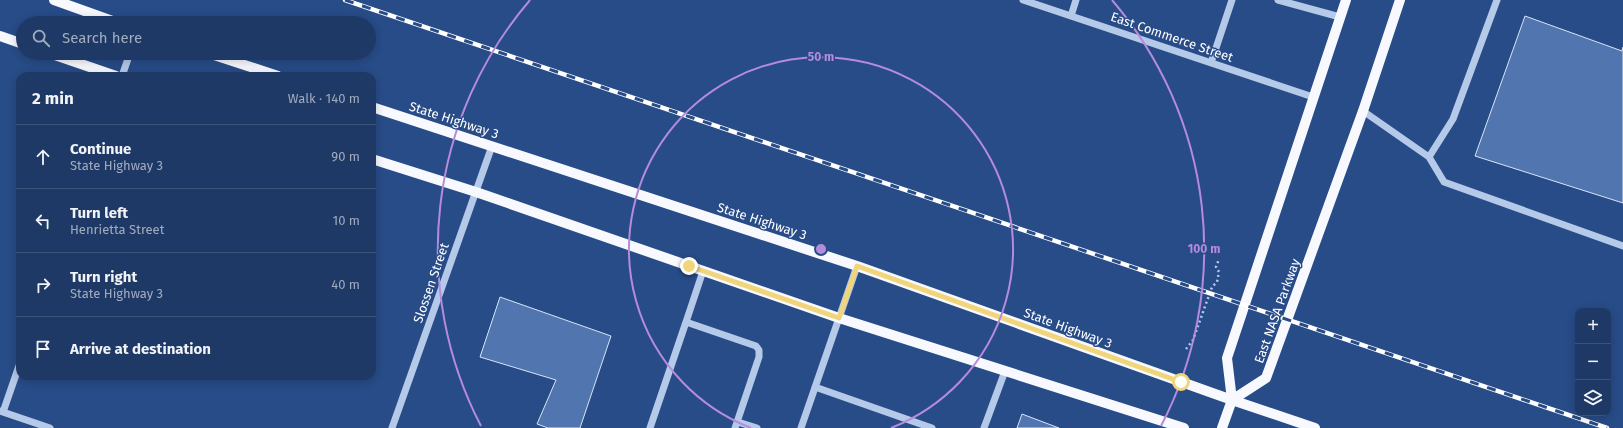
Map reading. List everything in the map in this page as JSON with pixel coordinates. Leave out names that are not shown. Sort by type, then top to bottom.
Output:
[{"type":"main road","points":[[54,0],[99,16]]},
{"type":"main road","points":[[1222,428],[1232,400],[1227,358],[1346,0]]},
{"type":"main road","name":"East NASA Parkway","points":[[1232,400],[1266,378],[1363,111],[1400,0]]},
{"type":"main road","points":[[0,36],[16,42]]},
{"type":"main road","points":[[69,60],[104,72]]},
{"type":"main road","points":[[229,60],[266,72]]},
{"type":"main road","name":"State Highway 3","points":[[376,108],[857,266],[1232,400],[1315,428]]},
{"type":"main road","points":[[376,160],[476,192],[839,318],[1184,428]]},
{"type":"street","name":"East Commerce Street","points":[[1023,0],[1313,98]]},
{"type":"street","points":[[1071,16],[1076,0]]},
{"type":"street","points":[[1211,63],[1232,0]]},
{"type":"street","points":[[1278,0],[1340,17]]},
{"type":"street","points":[[1429,157],[1453,119],[1497,0]]},
{"type":"street","points":[[123,72],[128,60]]},
{"type":"street","points":[[1363,111],[1429,157],[1444,182],[1623,246]]},
{"type":"street","name":"Slossen Street","points":[[392,428],[492,146]]},
{"type":"street","points":[[801,428],[857,266]]},
{"type":"street","points":[[650,428],[703,271]]},
{"type":"street","points":[[686,322],[756,346],[759,350],[759,357],[736,425],[757,428]]},
{"type":"street","points":[[984,428],[1005,371]]},
{"type":"street","points":[[16,373],[1,411],[50,428]]},
{"type":"street","points":[[815,387],[932,428]]},
{"type":"path","points":[[1186,349],[1193,340],[1212,286],[1217,282],[1219,272],[1216,267],[1219,259]]},
{"type":"building","points":[[1525,16],[1622,51],[1623,47],[1623,203],[1475,156]]},
{"type":"building","points":[[500,297],[611,336],[580,428],[548,428],[537,424],[556,380],[480,357]]},
{"type":"building","points":[[1022,414],[1059,428],[1017,428]]},
{"type":"railway","points":[[345,0],[1607,428]]},
{"type":"route","points":[[689,266],[839,318],[857,266],[1181,382]]}]
